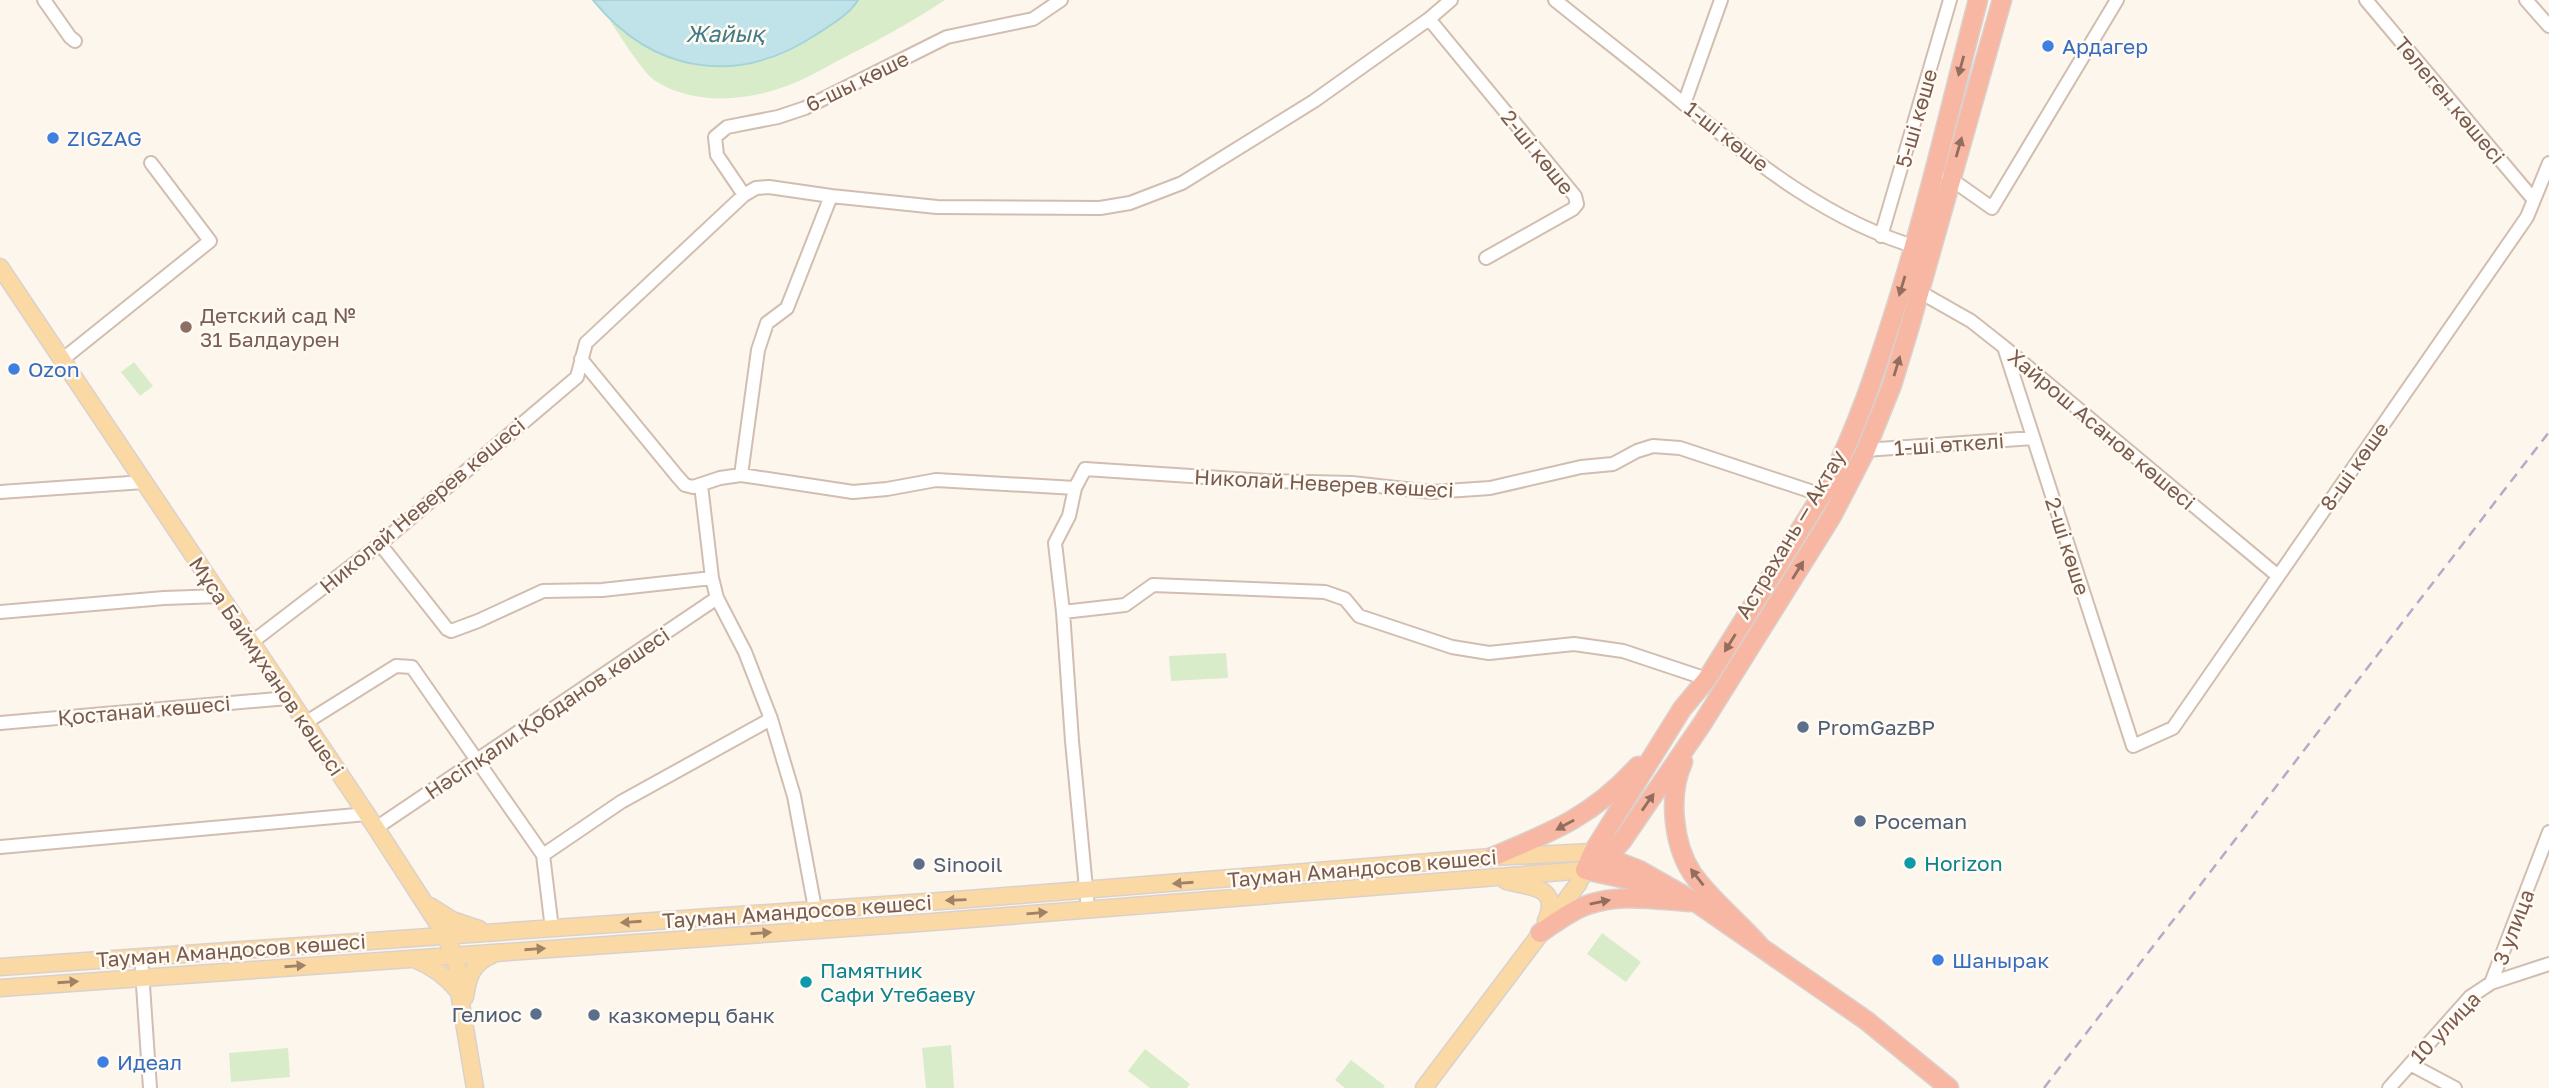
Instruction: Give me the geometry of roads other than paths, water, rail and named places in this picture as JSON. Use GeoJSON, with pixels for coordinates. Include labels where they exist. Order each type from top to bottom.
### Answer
{"type":"FeatureCollection","features":[{"type":"Feature","properties":{"kind":"highway","name":"Астрахань — Актау"},"geometry":{"type":"LineString","coordinates":[[1593,866],[1702,724],[1832,516],[1865,450],[1892,385],[1920,292],[1922,249],[1934,167],[1978,0]]}},
{"type":"Feature","properties":{"kind":"highway","name":"Астрахань — Актау"},"geometry":{"type":"LineString","coordinates":[[1593,866],[1682,709],[1707,679],[1822,495],[1845,452],[1866,404],[1922,249],[1951,179],[2001,0]]}},
{"type":"Feature","properties":{"kind":"highway"},"geometry":{"type":"LineString","coordinates":[[1492,858],[1548,835],[1608,796],[1636,768],[1682,709],[1687,716],[1702,724],[1678,774],[1675,820],[1678,839],[1692,872],[1759,945]]}},
{"type":"Feature","properties":{"kind":"highway"},"geometry":{"type":"LineString","coordinates":[[1593,866],[1671,889],[1697,903],[1867,1021],[1949,1088]]}},
{"type":"Feature","properties":{"kind":"highway"},"geometry":{"type":"LineString","coordinates":[[1540,933],[1586,905],[1602,901],[1640,898],[1697,903]]}},
{"type":"Feature","properties":{"kind":"main road","name":"Мұса Баймұханов көшесі"},"geometry":{"type":"LineString","coordinates":[[0,267],[372,821],[444,935],[454,954],[475,1088]]}},
{"type":"Feature","properties":{"kind":"main road","name":"Тауман Амандосов көшесі"},"geometry":{"type":"LineString","coordinates":[[0,967],[1086,890],[1492,858],[1593,866]]}},
{"type":"Feature","properties":{"kind":"main road","name":"Тауман Амандосов көшесі"},"geometry":{"type":"LineString","coordinates":[[0,988],[819,930],[1493,877],[1593,866]]}},
{"type":"Feature","properties":{"kind":"main road"},"geometry":{"type":"LineString","coordinates":[[1424,1088],[1593,866]]}},
{"type":"Feature","properties":{"kind":"main road"},"geometry":{"type":"LineString","coordinates":[[1493,877],[1540,888],[1546,894],[1550,901],[1550,910],[1540,933]]}},
{"type":"Feature","properties":{"kind":"main road"},"geometry":{"type":"LineString","coordinates":[[410,938],[423,930],[426,905],[452,920],[491,933]]}},
{"type":"Feature","properties":{"kind":"main road"},"geometry":{"type":"LineString","coordinates":[[462,1010],[467,983],[476,964],[500,952]]}},
{"type":"Feature","properties":{"kind":"main road"},"geometry":{"type":"LineString","coordinates":[[412,958],[427,964],[452,982],[459,992]]}},
{"type":"Feature","properties":{"kind":"street"},"geometry":{"type":"LineString","coordinates":[[44,0],[69,37],[75,41]]}},
{"type":"Feature","properties":{"kind":"street","name":"6-шы көше"},"geometry":{"type":"LineString","coordinates":[[744,195],[717,155],[715,137],[727,127],[778,117],[805,108],[947,37],[1032,19],[1061,0]]}},
{"type":"Feature","properties":{"kind":"street"},"geometry":{"type":"LineString","coordinates":[[744,195],[756,188],[769,187],[831,197],[937,207],[1100,208],[1130,203],[1182,183],[1314,101],[1429,19],[1451,0]]}},
{"type":"Feature","properties":{"kind":"street","name":"1-ші көше"},"geometry":{"type":"LineString","coordinates":[[1555,0],[1711,128],[1807,197],[1881,236],[1922,249]]}},
{"type":"Feature","properties":{"kind":"street"},"geometry":{"type":"LineString","coordinates":[[1685,104],[1721,0]]}},
{"type":"Feature","properties":{"kind":"street","name":"5-шi көше"},"geometry":{"type":"LineString","coordinates":[[1881,236],[1950,0]]}},
{"type":"Feature","properties":{"kind":"street"},"geometry":{"type":"LineString","coordinates":[[1934,167],[1992,208],[2117,0]]}},
{"type":"Feature","properties":{"kind":"street","name":"Төлеген көшесі"},"geometry":{"type":"LineString","coordinates":[[2366,0],[2534,200]]}},
{"type":"Feature","properties":{"kind":"street"},"geometry":{"type":"LineString","coordinates":[[2526,0],[2549,26]]}},
{"type":"Feature","properties":{"kind":"street","name":"2-ші көше"},"geometry":{"type":"LineString","coordinates":[[1429,19],[1575,196],[1577,204],[1573,209],[1486,258]]}},
{"type":"Feature","properties":{"kind":"street"},"geometry":{"type":"LineString","coordinates":[[63,359],[210,241],[151,163]]}},
{"type":"Feature","properties":{"kind":"street","name":"8-шi көше"},"geometry":{"type":"LineString","coordinates":[[2133,746],[2173,728],[2527,217],[2549,163]]}},
{"type":"Feature","properties":{"kind":"street","name":"Николай Неверев көшесі"},"geometry":{"type":"LineString","coordinates":[[252,642],[380,544],[577,377],[586,343],[744,195]]}},
{"type":"Feature","properties":{"kind":"street"},"geometry":{"type":"LineString","coordinates":[[741,475],[758,350],[767,324],[787,309],[831,197]]}},
{"type":"Feature","properties":{"kind":"street","name":"Хайрош Асанов көшесі"},"geometry":{"type":"LineString","coordinates":[[1920,292],[1972,321],[2278,576]]}},
{"type":"Feature","properties":{"kind":"street","name":"2-ші көше"},"geometry":{"type":"LineString","coordinates":[[2004,347],[2133,746]]}},
{"type":"Feature","properties":{"kind":"street"},"geometry":{"type":"LineString","coordinates":[[581,359],[685,485],[693,487],[741,475],[853,492],[936,480],[1075,488],[1069,516],[1055,543],[1088,909]]}},
{"type":"Feature","properties":{"kind":"street","name":"1-ші өткелі"},"geometry":{"type":"LineString","coordinates":[[1865,450],[2033,438]]}},
{"type":"Feature","properties":{"kind":"street","name":"Николай Неверев көшесі"},"geometry":{"type":"LineString","coordinates":[[1075,488],[1085,469],[1266,481],[1352,483],[1432,492],[1490,488],[1581,467],[1613,464],[1637,450],[1653,446],[1680,448],[1822,495]]}},
{"type":"Feature","properties":{"kind":"street"},"geometry":{"type":"LineString","coordinates":[[0,492],[144,482]]}},
{"type":"Feature","properties":{"kind":"street"},"geometry":{"type":"LineString","coordinates":[[701,485],[712,578],[717,598],[745,652],[771,719],[794,796],[819,930]]}},
{"type":"Feature","properties":{"kind":"street"},"geometry":{"type":"LineString","coordinates":[[380,544],[451,631],[543,591],[602,590],[712,578]]}},
{"type":"Feature","properties":{"kind":"street"},"geometry":{"type":"LineString","coordinates":[[1063,612],[1125,605],[1153,585],[1325,592],[1345,599],[1359,616],[1452,647],[1489,653],[1574,644],[1623,652],[1707,679]]}},
{"type":"Feature","properties":{"kind":"street"},"geometry":{"type":"LineString","coordinates":[[0,612],[220,596]]}},
{"type":"Feature","properties":{"kind":"street","name":"Нәсіпқали Қобданов көшесі"},"geometry":{"type":"LineString","coordinates":[[0,847],[372,821],[476,761],[717,598]]}},
{"type":"Feature","properties":{"kind":"street"},"geometry":{"type":"LineString","coordinates":[[305,723],[396,666],[412,667],[543,855],[552,929]]}},
{"type":"Feature","properties":{"kind":"street","name":"Қостанай көшесі"},"geometry":{"type":"LineString","coordinates":[[0,723],[288,698]]}},
{"type":"Feature","properties":{"kind":"street"},"geometry":{"type":"LineString","coordinates":[[543,855],[621,802],[771,719]]}},
{"type":"Feature","properties":{"kind":"street","name":"3 улица"},"geometry":{"type":"LineString","coordinates":[[2491,983],[2549,832]]}},
{"type":"Feature","properties":{"kind":"street"},"geometry":{"type":"LineString","coordinates":[[141,956],[150,1088]]}},
{"type":"Feature","properties":{"kind":"street","name":"10 улица"},"geometry":{"type":"LineString","coordinates":[[2389,1088],[2470,998],[2491,983],[2549,964]]}},
{"type":"Feature","properties":{"kind":"street"},"geometry":{"type":"LineString","coordinates":[[2410,1063],[2455,1088]]}},
{"type":"Feature","properties":{"kind":"water","name":"Жайық"},"geometry":{"type":"Polygon","coordinates":[[[593,0],[858,0],[840,19],[787,51],[757,61],[727,66],[698,65],[669,57],[642,44],[617,25],[593,0]]]}},
{"type":"Feature","properties":{"kind":"railway"},"geometry":{"type":"LineString","coordinates":[[2044,1088],[2549,432]]}},
{"type":"Feature","properties":{"kind":"place","name":"Ардагер"},"geometry":{"type":"Point","coordinates":[2048,46]}},
{"type":"Feature","properties":{"kind":"place","name":"ZIGZAG"},"geometry":{"type":"Point","coordinates":[53,138]}},
{"type":"Feature","properties":{"kind":"place","name":"Детский сад № 31 Балдаурен"},"geometry":{"type":"Point","coordinates":[186,327]}},
{"type":"Feature","properties":{"kind":"place","name":"Ozon"},"geometry":{"type":"Point","coordinates":[14,369]}},
{"type":"Feature","properties":{"kind":"place","name":"PromGazBP"},"geometry":{"type":"Point","coordinates":[1803,727]}},
{"type":"Feature","properties":{"kind":"place","name":"Poceman"},"geometry":{"type":"Point","coordinates":[1860,821]}},
{"type":"Feature","properties":{"kind":"place","name":"Horizon"},"geometry":{"type":"Point","coordinates":[1910,863]}},
{"type":"Feature","properties":{"kind":"place","name":"Sinooil"},"geometry":{"type":"Point","coordinates":[919,864]}},
{"type":"Feature","properties":{"kind":"place","name":"Шанырак"},"geometry":{"type":"Point","coordinates":[1938,960]}},
{"type":"Feature","properties":{"kind":"place","name":"Памятник Сафи Утебаеву"},"geometry":{"type":"Point","coordinates":[806,982]}},
{"type":"Feature","properties":{"kind":"place","name":"Гелиос"},"geometry":{"type":"Point","coordinates":[536,1014]}},
{"type":"Feature","properties":{"kind":"place","name":"казкомерц банк"},"geometry":{"type":"Point","coordinates":[594,1015]}},
{"type":"Feature","properties":{"kind":"place","name":"Идеал"},"geometry":{"type":"Point","coordinates":[103,1062]}}]}
